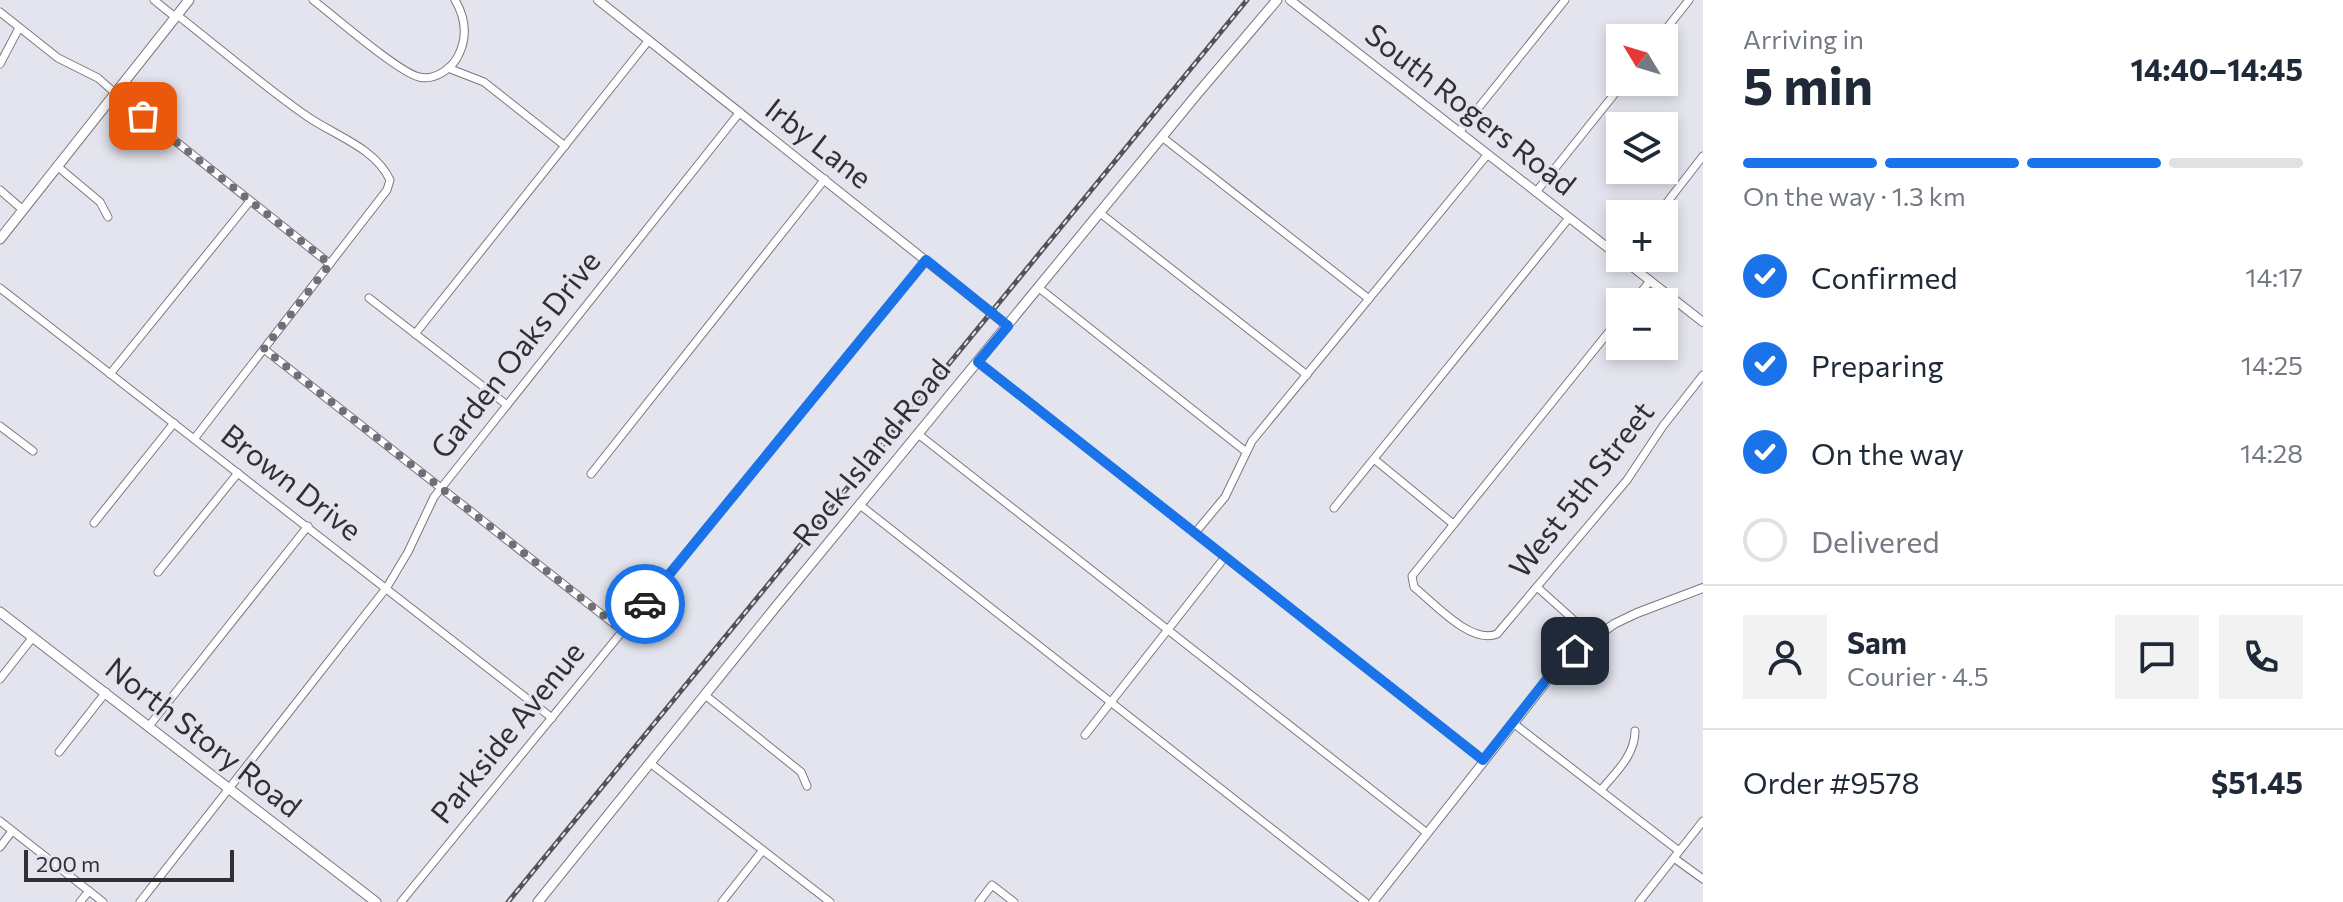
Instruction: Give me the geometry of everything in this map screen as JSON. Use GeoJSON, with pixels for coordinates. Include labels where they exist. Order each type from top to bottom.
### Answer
{"type":"FeatureCollection","features":[{"type":"Feature","properties":{"kind":"main road"},"geometry":{"type":"LineString","coordinates":[[0,239],[189,0]]}},
{"type":"Feature","properties":{"kind":"main road","name":"Rock Island Road"},"geometry":{"type":"LineString","coordinates":[[538,902],[918,434],[1277,0]]}},
{"type":"Feature","properties":{"kind":"main road","name":"North Story Road"},"geometry":{"type":"LineString","coordinates":[[0,612],[376,902]]}},
{"type":"Feature","properties":{"kind":"street"},"geometry":{"type":"LineString","coordinates":[[154,0],[308,117],[358,146],[390,180],[387,190],[194,439]]}},
{"type":"Feature","properties":{"kind":"street"},"geometry":{"type":"LineString","coordinates":[[313,0],[416,77],[426,78],[448,68],[460,52],[464,21],[455,0]]}},
{"type":"Feature","properties":{"kind":"street","name":"Irby Lane"},"geometry":{"type":"LineString","coordinates":[[598,0],[1008,326]]}},
{"type":"Feature","properties":{"kind":"street","name":"South Rogers Road"},"geometry":{"type":"LineString","coordinates":[[1290,0],[1606,246]]}},
{"type":"Feature","properties":{"kind":"street"},"geometry":{"type":"LineString","coordinates":[[1459,132],[1565,0]]}},
{"type":"Feature","properties":{"kind":"street"},"geometry":{"type":"LineString","coordinates":[[1670,24],[1689,0]]}},
{"type":"Feature","properties":{"kind":"street"},"geometry":{"type":"LineString","coordinates":[[0,12],[58,58],[98,78],[330,264]]}},
{"type":"Feature","properties":{"kind":"street"},"geometry":{"type":"LineString","coordinates":[[0,64],[19,28]]}},
{"type":"Feature","properties":{"kind":"street"},"geometry":{"type":"LineString","coordinates":[[415,334],[649,40]]}},
{"type":"Feature","properties":{"kind":"street"},"geometry":{"type":"LineString","coordinates":[[448,68],[484,82],[565,146]]}},
{"type":"Feature","properties":{"kind":"street"},"geometry":{"type":"LineString","coordinates":[[1536,192],[1613,96]]}},
{"type":"Feature","properties":{"kind":"street","name":"Garden Oaks Drive"},"geometry":{"type":"LineString","coordinates":[[140,902],[387,587],[408,552],[425,511],[441,488],[740,112]]}},
{"type":"Feature","properties":{"kind":"street"},"geometry":{"type":"LineString","coordinates":[[1162,137],[1369,299]]}},
{"type":"Feature","properties":{"kind":"street"},"geometry":{"type":"LineString","coordinates":[[1195,533],[1225,497],[1245,451],[1488,154]]}},
{"type":"Feature","properties":{"kind":"street"},"geometry":{"type":"LineString","coordinates":[[1669,200],[1703,156]]}},
{"type":"Feature","properties":{"kind":"street"},"geometry":{"type":"LineString","coordinates":[[57,166],[100,202],[108,217]]}},
{"type":"Feature","properties":{"kind":"street"},"geometry":{"type":"LineString","coordinates":[[591,474],[825,179]]}},
{"type":"Feature","properties":{"kind":"street"},"geometry":{"type":"LineString","coordinates":[[0,190],[23,210]]}},
{"type":"Feature","properties":{"kind":"street"},"geometry":{"type":"LineString","coordinates":[[110,374],[250,201]]}},
{"type":"Feature","properties":{"kind":"street"},"geometry":{"type":"LineString","coordinates":[[1100,213],[1307,375]]}},
{"type":"Feature","properties":{"kind":"street"},"geometry":{"type":"LineString","coordinates":[[1334,508],[1569,218]]}},
{"type":"Feature","properties":{"kind":"street","name":"Parkside Avenue"},"geometry":{"type":"LineString","coordinates":[[401,902],[926,260]]}},
{"type":"Feature","properties":{"kind":"street","name":"South Rogers Road"},"geometry":{"type":"LineString","coordinates":[[1639,272],[1703,322]]}},
{"type":"Feature","properties":{"kind":"street"},"geometry":{"type":"LineString","coordinates":[[1644,288],[1650,281]]}},
{"type":"Feature","properties":{"kind":"street","name":"Brown Drive"},"geometry":{"type":"LineString","coordinates":[[0,288],[552,718]]}},
{"type":"Feature","properties":{"kind":"street"},"geometry":{"type":"LineString","coordinates":[[1039,288],[1245,451]]}},
{"type":"Feature","properties":{"kind":"street"},"geometry":{"type":"LineString","coordinates":[[369,298],[507,405]]}},
{"type":"Feature","properties":{"kind":"street"},"geometry":{"type":"LineString","coordinates":[[1374,459],[1452,523],[1606,335]]}},
{"type":"Feature","properties":{"kind":"street"},"geometry":{"type":"LineString","coordinates":[[264,349],[623,631]]}},
{"type":"Feature","properties":{"kind":"street"},"geometry":{"type":"LineString","coordinates":[[978,362],[1483,760]]}},
{"type":"Feature","properties":{"kind":"street","name":"West 5th Street"},"geometry":{"type":"LineString","coordinates":[[1452,523],[1415,569],[1412,576],[1414,587],[1471,633],[1484,637],[1497,634],[1627,480],[1663,426],[1703,375]]}},
{"type":"Feature","properties":{"kind":"street"},"geometry":{"type":"LineString","coordinates":[[94,523],[174,423]]}},
{"type":"Feature","properties":{"kind":"street"},"geometry":{"type":"LineString","coordinates":[[0,426],[33,451]]}},
{"type":"Feature","properties":{"kind":"street"},"geometry":{"type":"LineString","coordinates":[[918,434],[1427,833]]}},
{"type":"Feature","properties":{"kind":"street"},"geometry":{"type":"LineString","coordinates":[[158,572],[238,473]]}},
{"type":"Feature","properties":{"kind":"street"},"geometry":{"type":"LineString","coordinates":[[860,505],[1365,902]]}},
{"type":"Feature","properties":{"kind":"street"},"geometry":{"type":"LineString","coordinates":[[149,726],[308,526]]}},
{"type":"Feature","properties":{"kind":"street"},"geometry":{"type":"LineString","coordinates":[[1085,735],[1225,557]]}},
{"type":"Feature","properties":{"kind":"street"},"geometry":{"type":"LineString","coordinates":[[1537,587],[1590,639]]}},
{"type":"Feature","properties":{"kind":"street"},"geometry":{"type":"LineString","coordinates":[[1373,902],[1554,670],[1590,639],[1637,613],[1703,588]]}},
{"type":"Feature","properties":{"kind":"street"},"geometry":{"type":"LineString","coordinates":[[0,679],[33,637]]}},
{"type":"Feature","properties":{"kind":"street"},"geometry":{"type":"LineString","coordinates":[[59,752],[106,692]]}},
{"type":"Feature","properties":{"kind":"street"},"geometry":{"type":"LineString","coordinates":[[705,695],[801,772],[807,786]]}},
{"type":"Feature","properties":{"kind":"street"},"geometry":{"type":"LineString","coordinates":[[1513,723],[1601,790],[1703,879]]}},
{"type":"Feature","properties":{"kind":"street"},"geometry":{"type":"LineString","coordinates":[[1601,790],[1629,756],[1635,731]]}},
{"type":"Feature","properties":{"kind":"street"},"geometry":{"type":"LineString","coordinates":[[650,763],[830,902]]}},
{"type":"Feature","properties":{"kind":"street"},"geometry":{"type":"LineString","coordinates":[[0,821],[103,902]]}},
{"type":"Feature","properties":{"kind":"street"},"geometry":{"type":"LineString","coordinates":[[1639,902],[1703,821]]}},
{"type":"Feature","properties":{"kind":"street"},"geometry":{"type":"LineString","coordinates":[[0,847],[12,831]]}},
{"type":"Feature","properties":{"kind":"street"},"geometry":{"type":"LineString","coordinates":[[722,902],[763,850]]}},
{"type":"Feature","properties":{"kind":"street"},"geometry":{"type":"LineString","coordinates":[[979,902],[992,885],[1014,902]]}},
{"type":"Feature","properties":{"kind":"street"},"geometry":{"type":"LineString","coordinates":[[80,902],[89,891]]}},
{"type":"Feature","properties":{"kind":"railway"},"geometry":{"type":"LineString","coordinates":[[508,902],[1247,0]]}},
{"type":"Feature","properties":{"kind":"way so far"},"geometry":{"type":"LineString","coordinates":[[143,116],[330,264],[264,349],[623,631],[645,604]]}},
{"type":"Feature","properties":{"kind":"route"},"geometry":{"type":"LineString","coordinates":[[645,604],[926,260],[1008,326],[978,362],[1483,760],[1554,670],[1575,651]]}}]}
